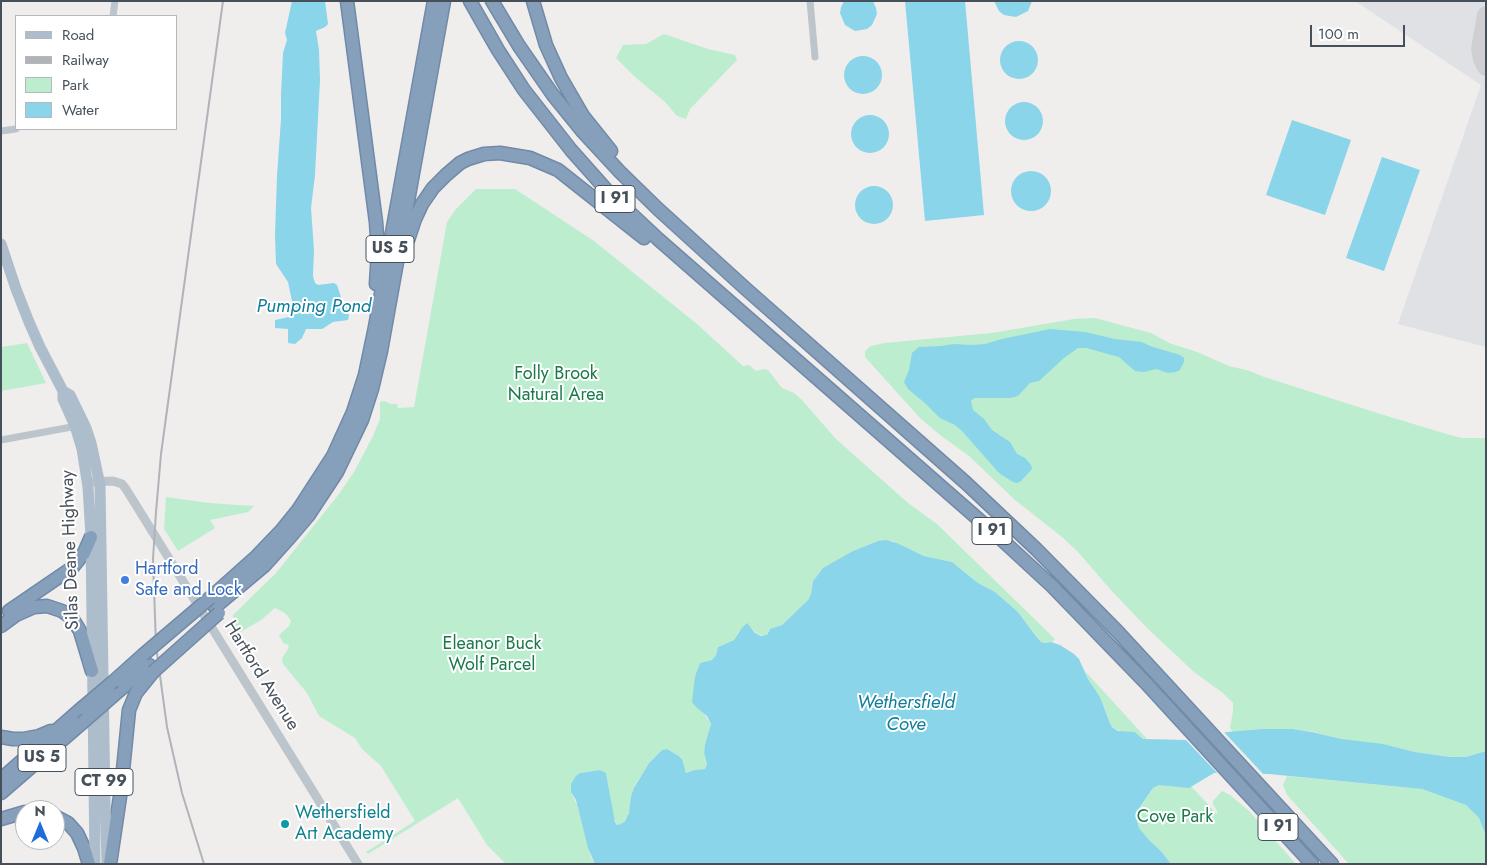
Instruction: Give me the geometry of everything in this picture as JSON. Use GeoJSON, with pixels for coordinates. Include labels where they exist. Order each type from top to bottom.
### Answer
{"type":"FeatureCollection","features":[{"type":"Feature","properties":{"kind":"highway"},"geometry":{"type":"LineString","coordinates":[[315,486],[336,442],[356,385],[371,319],[377,267],[375,215],[347,1]]}},
{"type":"Feature","properties":{"kind":"highway","name":"US 5"},"geometry":{"type":"LineString","coordinates":[[1,793],[215,606],[246,566],[290,520],[315,486],[333,456],[343,437],[358,398],[368,365],[434,1]]}},
{"type":"Feature","properties":{"kind":"highway","name":"US 5"},"geometry":{"type":"LineString","coordinates":[[215,606],[229,603],[308,516],[345,457],[362,420],[379,362],[444,1]]}},
{"type":"Feature","properties":{"kind":"highway","name":"I 91"},"geometry":{"type":"LineString","coordinates":[[492,1],[533,67],[567,112],[611,163],[662,212],[1006,520],[1094,606],[1332,864]]}},
{"type":"Feature","properties":{"kind":"highway"},"geometry":{"type":"LineString","coordinates":[[533,1],[550,56],[578,107],[593,129],[631,171],[662,212]]}},
{"type":"Feature","properties":{"kind":"highway","name":"I 91"},"geometry":{"type":"LineString","coordinates":[[470,3],[518,81],[574,155],[621,206],[1020,556],[1075,609],[1312,864]]}},
{"type":"Feature","properties":{"kind":"highway"},"geometry":{"type":"LineString","coordinates":[[388,312],[398,291],[411,228],[422,204],[439,182],[460,163],[474,156],[492,153],[524,156],[558,170],[664,254],[698,275]]}},
{"type":"Feature","properties":{"kind":"highway"},"geometry":{"type":"LineString","coordinates":[[1,617],[72,568],[82,556],[94,530]]}},
{"type":"Feature","properties":{"kind":"highway"},"geometry":{"type":"LineString","coordinates":[[1,626],[16,615],[34,607],[47,606],[62,611],[74,621],[80,630],[92,671]]}},
{"type":"Feature","properties":{"kind":"highway"},"geometry":{"type":"LineString","coordinates":[[108,864],[121,790],[129,710],[148,664],[215,606]]}},
{"type":"Feature","properties":{"kind":"highway","name":"US 5"},"geometry":{"type":"LineString","coordinates":[[1,779],[114,681],[148,664]]}},
{"type":"Feature","properties":{"kind":"highway"},"geometry":{"type":"LineString","coordinates":[[1,737],[13,740],[26,739],[39,736],[62,726]]}},
{"type":"Feature","properties":{"kind":"highway"},"geometry":{"type":"LineString","coordinates":[[1,818],[15,814]]}},
{"type":"Feature","properties":{"kind":"highway"},"geometry":{"type":"LineString","coordinates":[[65,821],[77,833],[89,864]]}},
{"type":"Feature","properties":{"kind":"main road","name":"Silas Deane Highway"},"geometry":{"type":"LineString","coordinates":[[2,246],[29,322],[63,391],[63,399],[80,425],[83,455],[94,481],[92,671],[95,864]]}},
{"type":"Feature","properties":{"kind":"main road","name":"Silas Deane Highway"},"geometry":{"type":"LineString","coordinates":[[94,530],[108,864]]}},
{"type":"Feature","properties":{"kind":"street"},"geometry":{"type":"LineString","coordinates":[[113,15],[115,1]]}},
{"type":"Feature","properties":{"kind":"street"},"geometry":{"type":"LineString","coordinates":[[810,1],[816,56]]}},
{"type":"Feature","properties":{"kind":"street"},"geometry":{"type":"LineString","coordinates":[[1,131],[15,129]]}},
{"type":"Feature","properties":{"kind":"street"},"geometry":{"type":"LineString","coordinates":[[1,440],[80,425]]}},
{"type":"Feature","properties":{"kind":"street","name":"Hartford Avenue"},"geometry":{"type":"LineString","coordinates":[[94,481],[116,482],[122,484],[128,491],[358,864]]}},
{"type":"Feature","properties":{"kind":"shaded area"},"geometry":{"type":"Polygon","coordinates":[[[1355,1],[1486,1],[1486,347],[1398,324],[1481,85],[1355,1]]]}},
{"type":"Feature","properties":{"kind":"green space"},"geometry":{"type":"Polygon","coordinates":[[[664,34],[708,49],[735,55],[737,60],[690,109],[686,119],[677,116],[665,102],[616,58],[623,45],[646,44],[664,34]]]}},
{"type":"Feature","properties":{"kind":"green space","name":"Folly Brook Natural Area"},"geometry":{"type":"Polygon","coordinates":[[[476,189],[515,189],[594,241],[697,324],[743,366],[749,365],[756,371],[768,370],[782,388],[794,393],[802,400],[835,438],[908,503],[937,524],[1055,639],[1052,642],[1041,642],[1018,612],[995,592],[978,583],[952,562],[924,556],[893,541],[878,541],[853,551],[821,570],[813,581],[808,600],[782,625],[769,630],[765,636],[757,634],[752,629],[739,631],[734,640],[718,647],[716,655],[712,660],[700,663],[695,676],[694,693],[711,724],[705,744],[704,753],[707,764],[705,769],[686,773],[681,757],[667,749],[662,750],[649,763],[636,784],[631,796],[627,817],[622,824],[617,825],[606,773],[600,770],[580,773],[571,792],[577,805],[591,857],[595,864],[506,864],[487,845],[458,798],[368,854],[366,852],[415,821],[381,766],[362,749],[355,738],[319,716],[307,693],[283,664],[282,658],[289,645],[283,643],[279,635],[289,626],[291,621],[287,615],[275,608],[261,620],[239,633],[233,615],[276,573],[339,494],[354,472],[373,436],[380,419],[380,402],[385,401],[390,404],[397,404],[398,408],[414,407],[447,222],[455,210],[476,189]]]}},
{"type":"Feature","properties":{"kind":"green space"},"geometry":{"type":"Polygon","coordinates":[[[1095,318],[1151,333],[1169,343],[1197,352],[1229,366],[1250,371],[1387,416],[1462,438],[1486,438],[1486,751],[1466,757],[1453,757],[1415,752],[1293,729],[1262,729],[1233,732],[1230,728],[1233,703],[1223,693],[1194,672],[1147,628],[1062,537],[1015,500],[969,456],[920,418],[865,357],[865,352],[871,346],[884,343],[992,333],[1074,319],[1095,318]]]}},
{"type":"Feature","properties":{"kind":"green space"},"geometry":{"type":"Polygon","coordinates":[[[27,343],[46,383],[1,391],[1,347],[27,343]]]}},
{"type":"Feature","properties":{"kind":"green space"},"geometry":{"type":"Polygon","coordinates":[[[166,497],[209,503],[254,506],[248,512],[210,520],[215,528],[178,551],[164,529],[166,497]]]}},
{"type":"Feature","properties":{"kind":"green space"},"geometry":{"type":"Polygon","coordinates":[[[1085,671],[1147,739],[1143,739],[1135,732],[1122,732],[1112,727],[1100,697],[1085,671]]]}},
{"type":"Feature","properties":{"kind":"green space"},"geometry":{"type":"Polygon","coordinates":[[[1287,776],[1422,789],[1466,805],[1479,818],[1486,836],[1486,864],[1349,864],[1287,795],[1283,785],[1287,776]]]}},
{"type":"Feature","properties":{"kind":"green space","name":"Cove Park"},"geometry":{"type":"Polygon","coordinates":[[[1163,783],[1188,783],[1217,814],[1213,801],[1222,791],[1230,795],[1249,811],[1296,864],[1171,864],[1161,851],[1144,835],[1137,824],[1139,810],[1153,788],[1163,783]]]}},
{"type":"Feature","properties":{"kind":"water","name":"Pumping Pond"},"geometry":{"type":"Polygon","coordinates":[[[292,1],[325,1],[328,24],[316,31],[320,80],[315,175],[311,208],[314,250],[313,276],[315,283],[318,285],[334,283],[337,285],[349,315],[348,320],[333,322],[322,329],[306,329],[302,338],[295,344],[288,343],[288,329],[275,328],[275,320],[289,317],[292,301],[288,282],[276,264],[275,234],[283,53],[287,40],[285,33],[292,1]]]}},
{"type":"Feature","properties":{"kind":"water"},"geometry":{"type":"Polygon","coordinates":[[[844,1],[873,1],[877,14],[872,25],[867,29],[855,31],[845,25],[840,13],[844,1]]]}},
{"type":"Feature","properties":{"kind":"water"},"geometry":{"type":"Polygon","coordinates":[[[905,1],[965,1],[984,215],[925,221],[905,1]]]}},
{"type":"Feature","properties":{"kind":"water"},"geometry":{"type":"Polygon","coordinates":[[[994,1],[1032,1],[1028,11],[1016,17],[1004,15],[999,11],[994,1]]]}},
{"type":"Feature","properties":{"kind":"water"},"geometry":{"type":"Polygon","coordinates":[[[1019,41],[1033,46],[1038,60],[1033,74],[1019,79],[1005,74],[1000,60],[1005,46],[1019,41]]]}},
{"type":"Feature","properties":{"kind":"water"},"geometry":{"type":"Polygon","coordinates":[[[863,56],[877,61],[882,75],[877,89],[863,94],[849,89],[844,75],[849,61],[863,56]]]}},
{"type":"Feature","properties":{"kind":"water"},"geometry":{"type":"Polygon","coordinates":[[[1024,102],[1038,107],[1043,121],[1038,135],[1024,140],[1010,135],[1005,121],[1010,107],[1024,102]]]}},
{"type":"Feature","properties":{"kind":"water"},"geometry":{"type":"Polygon","coordinates":[[[870,115],[884,120],[889,134],[884,148],[870,153],[856,148],[851,134],[856,120],[870,115]]]}},
{"type":"Feature","properties":{"kind":"water"},"geometry":{"type":"Polygon","coordinates":[[[1292,120],[1351,140],[1325,215],[1266,195],[1292,120]]]}},
{"type":"Feature","properties":{"kind":"water"},"geometry":{"type":"Polygon","coordinates":[[[1382,157],[1420,170],[1384,271],[1346,258],[1382,157]]]}},
{"type":"Feature","properties":{"kind":"water"},"geometry":{"type":"Polygon","coordinates":[[[1031,171],[1045,177],[1051,191],[1045,205],[1031,211],[1017,205],[1011,191],[1017,177],[1031,171]]]}},
{"type":"Feature","properties":{"kind":"water"},"geometry":{"type":"Polygon","coordinates":[[[874,186],[888,191],[893,205],[888,219],[874,224],[860,219],[855,205],[860,191],[874,186]]]}},
{"type":"Feature","properties":{"kind":"water"},"geometry":{"type":"Polygon","coordinates":[[[1050,329],[1085,332],[1115,339],[1142,342],[1180,355],[1184,358],[1184,362],[1180,370],[1176,372],[1168,373],[1156,369],[1144,372],[1135,371],[1119,357],[1086,348],[1078,348],[1039,381],[1030,383],[1018,396],[1010,398],[974,398],[971,401],[973,410],[984,419],[992,430],[1010,442],[1017,454],[1025,458],[1031,465],[1032,469],[1017,483],[999,473],[962,431],[955,425],[940,418],[908,389],[904,382],[909,370],[912,353],[919,347],[985,344],[1050,329]]]}},
{"type":"Feature","properties":{"kind":"water","name":"Wethersfield Cove"},"geometry":{"type":"Polygon","coordinates":[[[886,540],[897,543],[924,556],[952,562],[978,583],[995,592],[1018,612],[1041,642],[1051,642],[1060,645],[1074,654],[1079,659],[1088,679],[1100,697],[1112,727],[1118,731],[1135,732],[1143,739],[1187,740],[1227,732],[1293,729],[1451,757],[1466,757],[1486,751],[1486,836],[1479,818],[1466,805],[1422,789],[1269,774],[1214,773],[1189,788],[1159,785],[1153,788],[1138,810],[1137,821],[1139,828],[1171,864],[595,864],[588,848],[576,800],[571,792],[571,784],[576,776],[580,773],[600,770],[606,773],[617,825],[625,821],[629,813],[634,788],[649,763],[662,750],[667,749],[679,756],[682,759],[686,773],[705,769],[707,764],[704,753],[705,744],[711,724],[707,716],[692,702],[695,676],[700,663],[712,660],[716,655],[718,647],[734,640],[747,623],[755,633],[761,636],[767,635],[770,629],[782,625],[808,600],[813,581],[823,568],[853,551],[878,541],[886,540]]]}},
{"type":"Feature","properties":{"kind":"pier"},"geometry":{"type":"Polygon","coordinates":[[[1222,730],[1265,776],[1219,775],[1184,738],[1222,730]]]}},
{"type":"Feature","properties":{"kind":"taxiway"},"geometry":{"type":"LineString","coordinates":[[1486,15],[1480,49],[1486,67]]}},
{"type":"Feature","properties":{"kind":"railway"},"geometry":{"type":"LineString","coordinates":[[204,864],[182,793],[167,727],[156,646],[153,559],[161,454],[223,1]]}},
{"type":"Feature","properties":{"kind":"place","name":"Hartford Safe and Lock"},"geometry":{"type":"Point","coordinates":[125,580]}},
{"type":"Feature","properties":{"kind":"place","name":"Wethersfield Art Academy"},"geometry":{"type":"Point","coordinates":[285,824]}},
{"type":"Feature","properties":{"kind":"park label","name":"Eleanor Buck Wolf Parcel"},"geometry":{"type":"Point","coordinates":[492,655]}}]}
